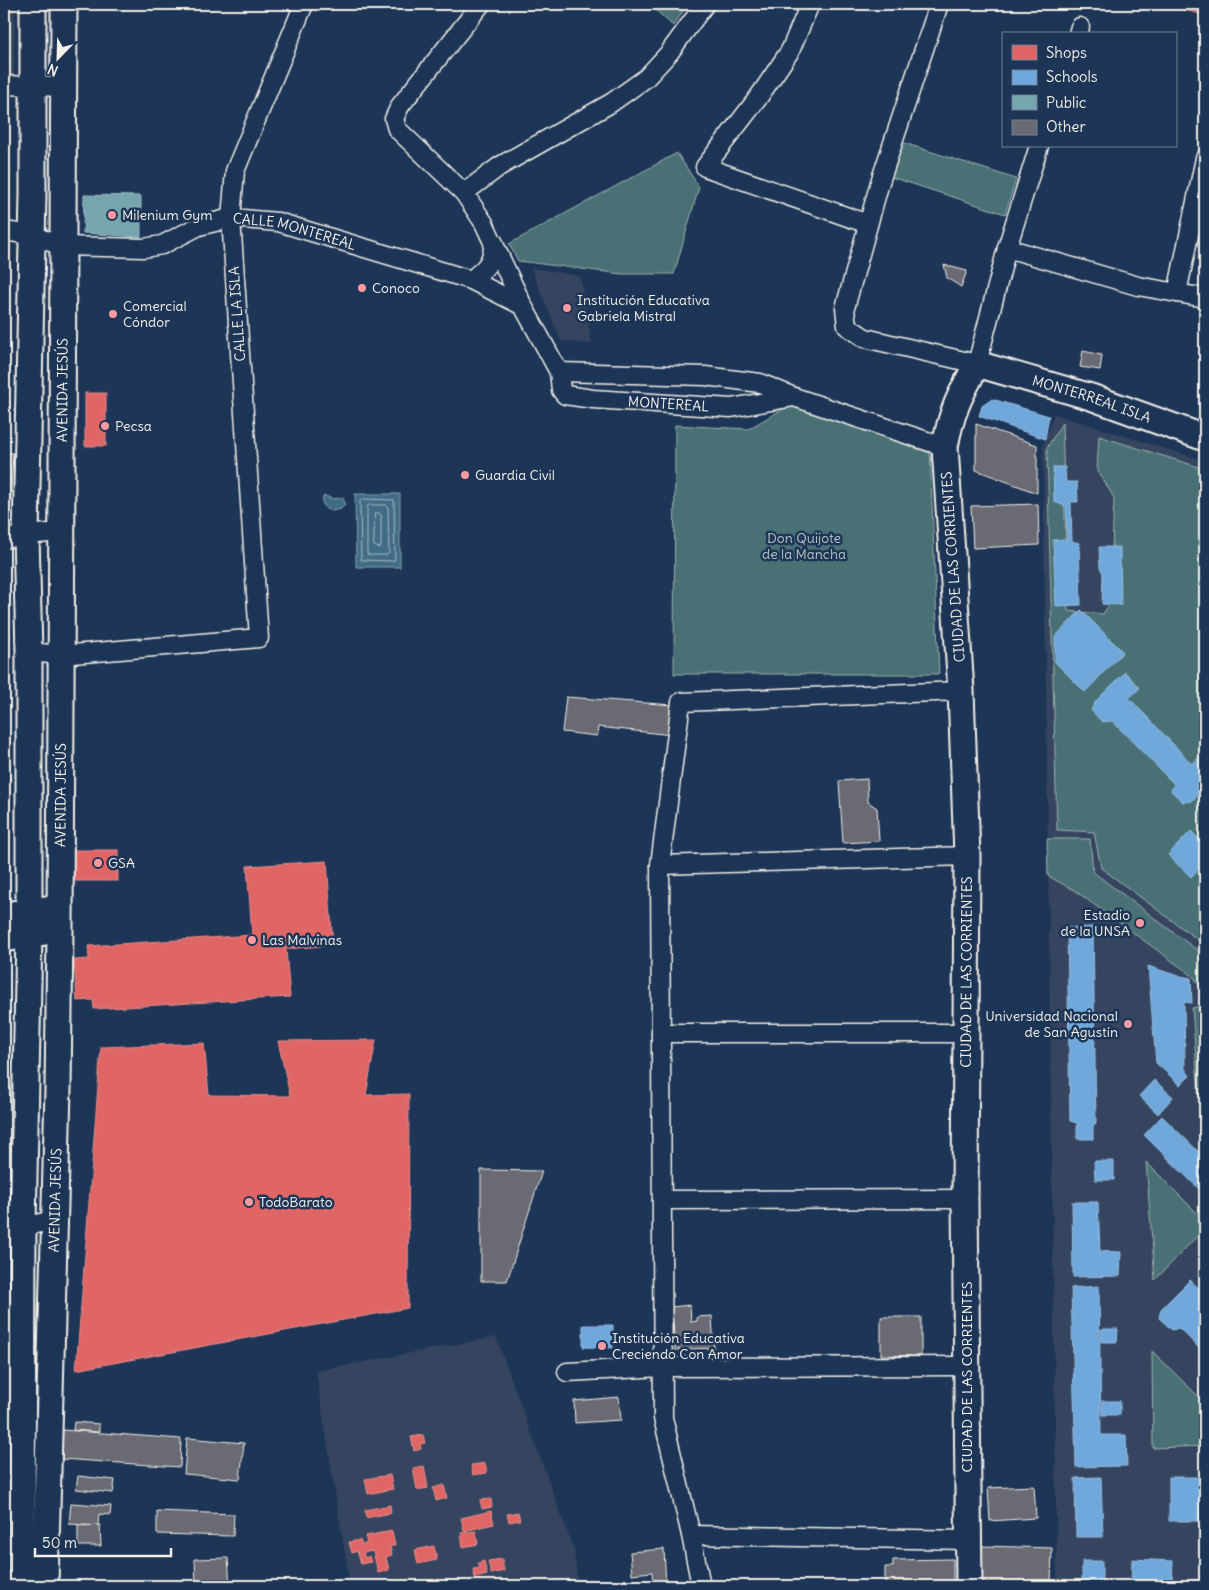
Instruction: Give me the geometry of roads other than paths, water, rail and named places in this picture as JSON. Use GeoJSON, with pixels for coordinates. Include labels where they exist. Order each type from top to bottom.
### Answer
{"type":"FeatureCollection","features":[{"type":"Feature","properties":{"kind":"main road"},"geometry":{"type":"LineString","coordinates":[[22,1586],[22,1354],[13,1229],[27,1088],[28,652],[15,537],[30,328],[33,4]]}},
{"type":"Feature","properties":{"kind":"main road","name":"AVENIDA JESÚS"},"geometry":{"type":"LineString","coordinates":[[45,1586],[58,1089],[64,4]]}},
{"type":"Feature","properties":{"kind":"main road"},"geometry":{"type":"LineString","coordinates":[[30,328],[62,329]]}},
{"type":"Feature","properties":{"kind":"main road","name":"MONTERREAL ISLA"},"geometry":{"type":"LineString","coordinates":[[977,364],[1091,397],[1205,438]]}},
{"type":"Feature","properties":{"kind":"main road","name":"CIUDAD DE LAS CORRIENTES"},"geometry":{"type":"LineString","coordinates":[[968,1586],[965,1199],[967,856],[961,690],[945,447],[950,421],[960,395],[977,364]]}},
{"type":"Feature","properties":{"kind":"main road"},"geometry":{"type":"LineString","coordinates":[[4,916],[28,923],[60,919]]}},
{"type":"Feature","properties":{"kind":"main road"},"geometry":{"type":"LineString","coordinates":[[4,939],[28,923]]}},
{"type":"Feature","properties":{"kind":"main road"},"geometry":{"type":"LineString","coordinates":[[27,1088],[58,1089]]}},
{"type":"Feature","properties":{"kind":"main road"},"geometry":{"type":"LineString","coordinates":[[22,1354],[50,1354]]}},
{"type":"Feature","properties":{"kind":"street","name":"CALLE LA ISLA"},"geometry":{"type":"LineString","coordinates":[[61,655],[259,638],[231,218],[234,171],[304,4]]}},
{"type":"Feature","properties":{"kind":"street","name":"MONTEREAL"},"geometry":{"type":"LineString","coordinates":[[481,4],[400,106],[394,119],[397,129],[464,192],[484,224],[523,306],[559,372],[561,390],[565,396],[731,408],[794,397]]}},
{"type":"Feature","properties":{"kind":"street"},"geometry":{"type":"LineString","coordinates":[[464,192],[500,166],[611,104],[646,78],[669,53],[705,4]]}},
{"type":"Feature","properties":{"kind":"street"},"geometry":{"type":"LineString","coordinates":[[810,4],[790,51],[758,98],[706,167],[868,224]]}},
{"type":"Feature","properties":{"kind":"street"},"geometry":{"type":"LineString","coordinates":[[939,4],[895,131],[868,224],[845,308],[847,326],[865,338],[977,364],[1007,248],[1038,148]]}},
{"type":"Feature","properties":{"kind":"street"},"geometry":{"type":"LineString","coordinates":[[4,85],[63,87]]}},
{"type":"Feature","properties":{"kind":"street"},"geometry":{"type":"LineString","coordinates":[[1177,293],[1205,158]]}},
{"type":"Feature","properties":{"kind":"street","name":"CALLE MONTEREAL"},"geometry":{"type":"LineString","coordinates":[[4,231],[31,235],[62,246],[144,248],[162,245],[199,226],[231,218],[278,222],[471,280],[523,306]]}},
{"type":"Feature","properties":{"kind":"street"},"geometry":{"type":"LineString","coordinates":[[471,280],[489,264],[492,258],[494,242]]}},
{"type":"Feature","properties":{"kind":"street"},"geometry":{"type":"LineString","coordinates":[[1007,248],[1138,286],[1205,298]]}},
{"type":"Feature","properties":{"kind":"street","name":"MONTEREAL"},"geometry":{"type":"LineString","coordinates":[[559,372],[705,376],[760,383],[794,397],[945,447]]}},
{"type":"Feature","properties":{"kind":"street"},"geometry":{"type":"LineString","coordinates":[[15,537],[62,532]]}},
{"type":"Feature","properties":{"kind":"street"},"geometry":{"type":"LineString","coordinates":[[28,652],[61,655]]}},
{"type":"Feature","properties":{"kind":"street"},"geometry":{"type":"LineString","coordinates":[[701,1586],[663,1418],[660,865],[681,702],[961,690]]}},
{"type":"Feature","properties":{"kind":"street"},"geometry":{"type":"LineString","coordinates":[[660,865],[967,856]]}},
{"type":"Feature","properties":{"kind":"street"},"geometry":{"type":"LineString","coordinates":[[661,1033],[966,1033]]}},
{"type":"Feature","properties":{"kind":"street"},"geometry":{"type":"LineString","coordinates":[[662,1200],[965,1199]]}},
{"type":"Feature","properties":{"kind":"street"},"geometry":{"type":"LineString","coordinates":[[13,1229],[54,1220]]}},
{"type":"Feature","properties":{"kind":"street"},"geometry":{"type":"LineString","coordinates":[[567,1372],[663,1367],[967,1366]]}},
{"type":"Feature","properties":{"kind":"street"},"geometry":{"type":"LineString","coordinates":[[691,1535],[968,1540]]}},
{"type":"Feature","properties":{"kind":"water"},"geometry":{"type":"Polygon","coordinates":[[[355,494],[400,494],[400,567],[356,567],[355,494]]]}},
{"type":"Feature","properties":{"kind":"water"},"geometry":{"type":"Polygon","coordinates":[[[325,496],[334,499],[343,497],[345,504],[341,509],[332,511],[326,509],[322,502],[325,496]]]}},
{"type":"Feature","properties":{"kind":"place","name":"Milenium Gym"},"geometry":{"type":"Point","coordinates":[112,215]}},
{"type":"Feature","properties":{"kind":"place","name":"Conoco"},"geometry":{"type":"Point","coordinates":[362,288]}},
{"type":"Feature","properties":{"kind":"place","name":"Institución Educativa Gabriela Mistral"},"geometry":{"type":"Point","coordinates":[567,308]}},
{"type":"Feature","properties":{"kind":"place","name":"Comercial Cóndor"},"geometry":{"type":"Point","coordinates":[113,314]}},
{"type":"Feature","properties":{"kind":"place","name":"Pecsa"},"geometry":{"type":"Point","coordinates":[105,426]}},
{"type":"Feature","properties":{"kind":"place","name":"Guardia Civil"},"geometry":{"type":"Point","coordinates":[465,475]}},
{"type":"Feature","properties":{"kind":"place","name":"GSA"},"geometry":{"type":"Point","coordinates":[98,863]}},
{"type":"Feature","properties":{"kind":"place","name":"Estadio de la UNSA"},"geometry":{"type":"Point","coordinates":[1140,923]}},
{"type":"Feature","properties":{"kind":"place","name":"Las Malvinas"},"geometry":{"type":"Point","coordinates":[252,940]}},
{"type":"Feature","properties":{"kind":"place","name":"Universidad Nacional de San Agustín"},"geometry":{"type":"Point","coordinates":[1128,1024]}},
{"type":"Feature","properties":{"kind":"place","name":"TodoBarato"},"geometry":{"type":"Point","coordinates":[249,1202]}},
{"type":"Feature","properties":{"kind":"place","name":"Institución Educativa Creciendo Con Amor"},"geometry":{"type":"Point","coordinates":[602,1346]}},
{"type":"Feature","properties":{"kind":"park label","name":"Don Quijote de la Mancha"},"geometry":{"type":"Point","coordinates":[804,546]}}]}
